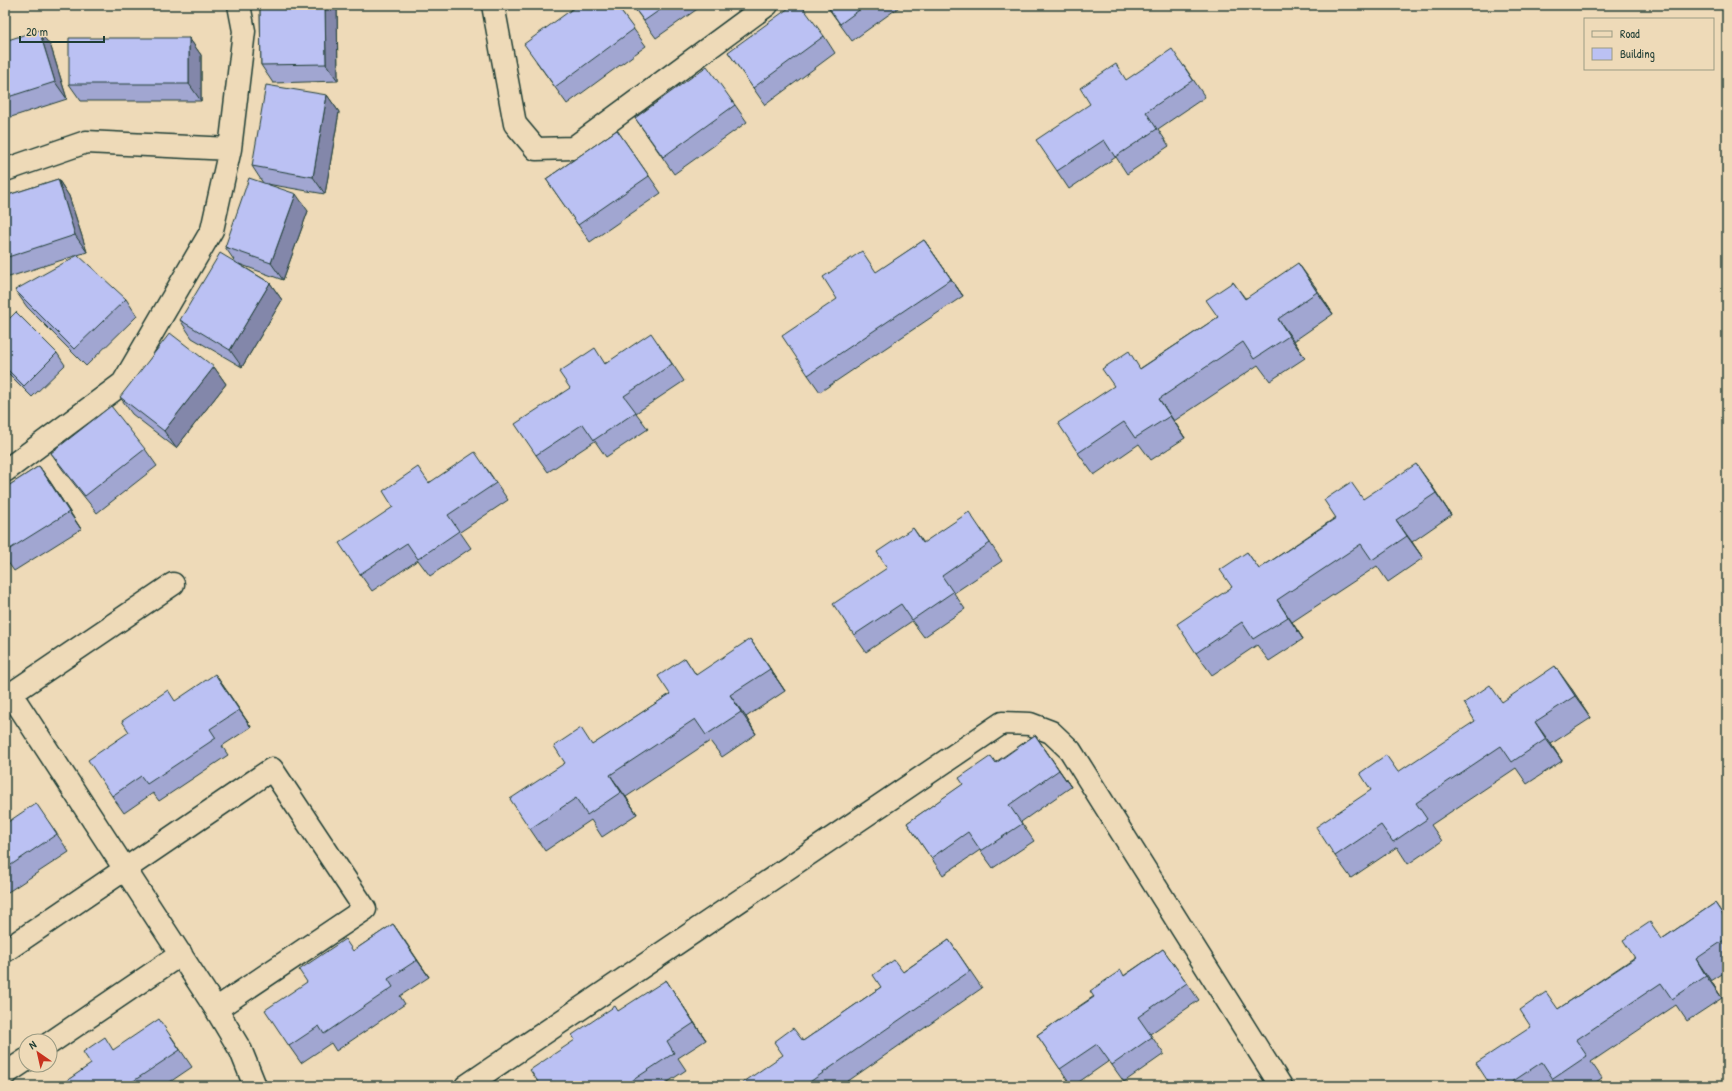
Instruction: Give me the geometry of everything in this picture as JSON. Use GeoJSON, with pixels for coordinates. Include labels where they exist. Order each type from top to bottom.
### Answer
{"type":"FeatureCollection","features":[{"type":"Feature","properties":{"kind":"street"},"geometry":{"type":"LineString","coordinates":[[5,471],[123,383],[212,230],[230,149],[244,31],[239,5]]}},
{"type":"Feature","properties":{"kind":"street"},"geometry":{"type":"LineString","coordinates":[[493,5],[515,124],[536,149],[573,148],[767,5]]}},
{"type":"Feature","properties":{"kind":"street"},"geometry":{"type":"LineString","coordinates":[[5,170],[86,142],[230,149]]}},
{"type":"Feature","properties":{"kind":"street"},"geometry":{"type":"LineString","coordinates":[[173,584],[8,696],[124,868],[216,1009],[241,1051],[255,1086]]}},
{"type":"Feature","properties":{"kind":"street"},"geometry":{"type":"LineString","coordinates":[[466,1086],[1002,723],[1030,724],[1037,726],[1051,732],[1070,750],[1281,1086]]}},
{"type":"Feature","properties":{"kind":"street"},"geometry":{"type":"LineString","coordinates":[[5,951],[124,868],[272,769],[365,909],[216,1009]]}},
{"type":"Feature","properties":{"kind":"street"},"geometry":{"type":"LineString","coordinates":[[58,1038],[181,954]]}},
{"type":"Feature","properties":{"kind":"street"},"geometry":{"type":"LineString","coordinates":[[5,1074],[18,1065]]}},
{"type":"Feature","properties":{"kind":"building"},"geometry":{"type":"Polygon","coordinates":[[[260,5],[325,5],[326,64],[261,65],[260,5]]]}},
{"type":"Feature","properties":{"kind":"building"},"geometry":{"type":"Polygon","coordinates":[[[578,5],[616,5],[634,29],[555,87],[524,44],[578,5]]]}},
{"type":"Feature","properties":{"kind":"building"},"geometry":{"type":"Polygon","coordinates":[[[632,5],[667,5],[644,21],[632,5]]]}},
{"type":"Feature","properties":{"kind":"building"},"geometry":{"type":"Polygon","coordinates":[[[793,5],[801,5],[824,36],[753,88],[728,52],[793,5]]]}},
{"type":"Feature","properties":{"kind":"building"},"geometry":{"type":"Polygon","coordinates":[[[827,5],[866,5],[840,24],[827,5]]]}},
{"type":"Feature","properties":{"kind":"building"},"geometry":{"type":"Polygon","coordinates":[[[39,30],[55,82],[5,98],[5,41],[39,30]]]}},
{"type":"Feature","properties":{"kind":"building"},"geometry":{"type":"Polygon","coordinates":[[[69,38],[189,38],[189,84],[69,84],[69,38]]]}},
{"type":"Feature","properties":{"kind":"building"},"geometry":{"type":"Polygon","coordinates":[[[1172,49],[1193,80],[1146,112],[1157,129],[1115,157],[1104,140],[1057,171],[1036,140],[1090,104],[1080,88],[1116,64],[1126,80],[1172,49]]]}},
{"type":"Feature","properties":{"kind":"building"},"geometry":{"type":"Polygon","coordinates":[[[707,66],[735,105],[663,157],[635,118],[707,66]]]}},
{"type":"Feature","properties":{"kind":"building"},"geometry":{"type":"Polygon","coordinates":[[[266,85],[327,95],[313,177],[252,166],[266,85]]]}},
{"type":"Feature","properties":{"kind":"building"},"geometry":{"type":"Polygon","coordinates":[[[617,130],[649,176],[578,225],[546,179],[617,130]]]}},
{"type":"Feature","properties":{"kind":"building"},"geometry":{"type":"Polygon","coordinates":[[[249,178],[296,194],[271,263],[225,247],[249,178]]]}},
{"type":"Feature","properties":{"kind":"building"},"geometry":{"type":"Polygon","coordinates":[[[58,179],[75,235],[5,258],[5,196],[58,179]]]}},
{"type":"Feature","properties":{"kind":"building"},"geometry":{"type":"Polygon","coordinates":[[[924,240],[951,279],[808,375],[782,336],[837,299],[823,277],[862,251],[876,272],[924,240]]]}},
{"type":"Feature","properties":{"kind":"building"},"geometry":{"type":"Polygon","coordinates":[[[220,253],[270,283],[230,350],[180,320],[220,253]]]}},
{"type":"Feature","properties":{"kind":"building"},"geometry":{"type":"Polygon","coordinates":[[[78,255],[126,299],[74,349],[15,290],[78,255]]]}},
{"type":"Feature","properties":{"kind":"building"},"geometry":{"type":"Polygon","coordinates":[[[1298,263],[1317,292],[1278,319],[1289,336],[1254,359],[1243,342],[1159,399],[1170,416],[1135,438],[1124,422],[1078,453],[1058,423],[1114,386],[1102,369],[1129,351],[1140,369],[1218,317],[1206,300],[1233,282],[1245,299],[1298,263]]]}},
{"type":"Feature","properties":{"kind":"building"},"geometry":{"type":"Polygon","coordinates":[[[16,312],[57,353],[24,386],[5,367],[5,323],[16,312]]]}},
{"type":"Feature","properties":{"kind":"building"},"geometry":{"type":"Polygon","coordinates":[[[170,333],[214,367],[164,431],[120,397],[170,333]]]}},
{"type":"Feature","properties":{"kind":"building"},"geometry":{"type":"Polygon","coordinates":[[[651,333],[672,364],[624,396],[636,412],[594,440],[583,424],[536,455],[515,424],[570,388],[559,372],[595,348],[605,364],[651,333]]]}},
{"type":"Feature","properties":{"kind":"building"},"geometry":{"type":"Polygon","coordinates":[[[111,406],[145,449],[85,496],[51,453],[111,406]]]}},
{"type":"Feature","properties":{"kind":"building"},"geometry":{"type":"Polygon","coordinates":[[[475,452],[496,483],[448,515],[459,531],[418,559],[407,543],[360,574],[339,543],[393,507],[383,491],[418,467],[429,483],[475,452]]]}},
{"type":"Feature","properties":{"kind":"building"},"geometry":{"type":"Polygon","coordinates":[[[1416,464],[1436,493],[1396,520],[1407,536],[1372,560],[1361,544],[1277,600],[1288,617],[1253,639],[1242,622],[1196,653],[1177,624],[1232,587],[1220,570],[1247,552],[1259,569],[1336,518],[1324,500],[1351,482],[1363,499],[1416,464]]]}},
{"type":"Feature","properties":{"kind":"building"},"geometry":{"type":"Polygon","coordinates":[[[39,466],[69,512],[5,552],[5,488],[39,466]]]}},
{"type":"Feature","properties":{"kind":"building"},"geometry":{"type":"Polygon","coordinates":[[[969,512],[990,543],[942,576],[953,592],[912,620],[901,604],[854,635],[833,604],[887,568],[877,552],[913,528],[923,543],[969,512]]]}},
{"type":"Feature","properties":{"kind":"building"},"geometry":{"type":"Polygon","coordinates":[[[750,639],[770,669],[730,695],[741,712],[706,735],[695,719],[610,775],[621,792],[587,815],[576,798],[530,829],[510,799],[565,763],[554,746],[581,728],[592,745],[670,694],[658,676],[685,658],[696,675],[750,639]]]}},
{"type":"Feature","properties":{"kind":"building"},"geometry":{"type":"Polygon","coordinates":[[[1555,666],[1575,696],[1535,722],[1546,739],[1512,762],[1501,746],[1416,803],[1427,819],[1393,842],[1381,825],[1335,856],[1316,827],[1371,790],[1360,773],[1386,755],[1398,772],[1475,721],[1464,703],[1490,685],[1502,702],[1555,666]]]}},
{"type":"Feature","properties":{"kind":"building"},"geometry":{"type":"Polygon","coordinates":[[[215,674],[239,710],[210,729],[216,738],[147,784],[141,776],[112,796],[88,760],[129,732],[122,721],[168,690],[175,701],[215,674]]]}},
{"type":"Feature","properties":{"kind":"building"},"geometry":{"type":"Polygon","coordinates":[[[1035,735],[1059,770],[1009,805],[1022,824],[981,851],[968,832],[931,858],[907,823],[963,784],[959,778],[991,756],[996,763],[1035,735]]]}},
{"type":"Feature","properties":{"kind":"building"},"geometry":{"type":"Polygon","coordinates":[[[36,803],[57,834],[5,869],[5,824],[36,803]]]}},
{"type":"Feature","properties":{"kind":"building"},"geometry":{"type":"Polygon","coordinates":[[[1715,903],[1727,921],[1727,938],[1696,959],[1706,976],[1672,999],[1661,983],[1576,1040],[1587,1056],[1553,1079],[1542,1062],[1506,1086],[1491,1086],[1476,1063],[1531,1027],[1520,1010],[1546,992],[1558,1009],[1635,958],[1623,940],[1650,922],[1662,939],[1715,903]]]}},
{"type":"Feature","properties":{"kind":"building"},"geometry":{"type":"Polygon","coordinates":[[[393,924],[417,960],[388,979],[393,987],[324,1034],[319,1026],[289,1046],[265,1010],[307,982],[299,970],[345,939],[353,951],[393,924]]]}},
{"type":"Feature","properties":{"kind":"building"},"geometry":{"type":"Polygon","coordinates":[[[949,940],[970,971],[804,1086],[742,1086],[741,1084],[783,1055],[774,1042],[793,1028],[803,1041],[881,987],[873,975],[894,960],[903,972],[949,940]]]}},
{"type":"Feature","properties":{"kind":"building"},"geometry":{"type":"Polygon","coordinates":[[[1163,949],[1187,983],[1138,1017],[1152,1037],[1112,1065],[1097,1044],[1060,1069],[1037,1035],[1094,997],[1090,991],[1121,970],[1124,976],[1163,949]]]}},
{"type":"Feature","properties":{"kind":"building"},"geometry":{"type":"Polygon","coordinates":[[[666,980],[694,1023],[667,1041],[674,1053],[624,1086],[541,1086],[530,1070],[575,1040],[572,1035],[615,1006],[618,1011],[666,980]]]}},
{"type":"Feature","properties":{"kind":"building"},"geometry":{"type":"Polygon","coordinates":[[[159,1019],[180,1050],[126,1086],[59,1086],[91,1064],[83,1052],[105,1037],[113,1050],[159,1019]]]}}]}
